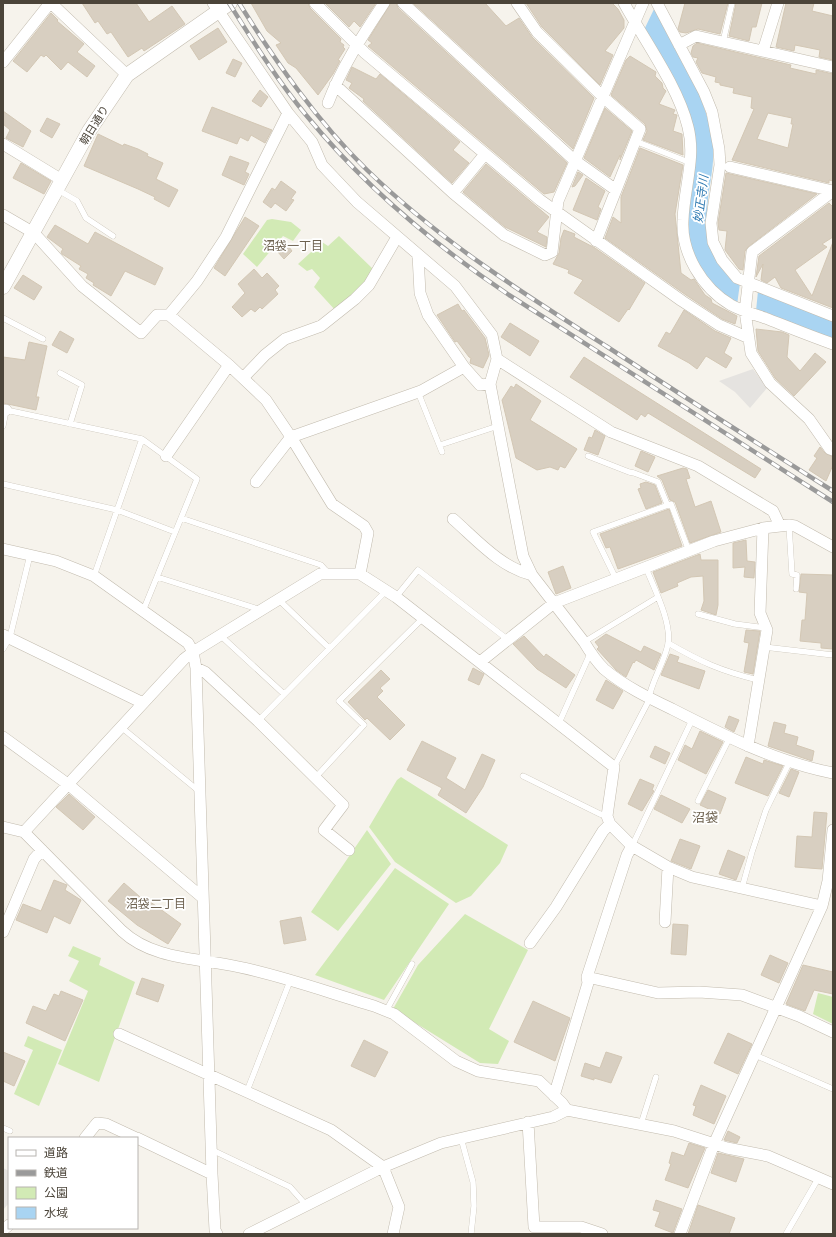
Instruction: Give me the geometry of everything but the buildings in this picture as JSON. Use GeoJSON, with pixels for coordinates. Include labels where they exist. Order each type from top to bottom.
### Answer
{"type":"FeatureCollection","features":[{"type":"Feature","properties":{"kind":"street"},"geometry":{"type":"LineString","coordinates":[[3,62],[50,3],[127,75]]}},
{"type":"Feature","properties":{"kind":"street","name":"朝日通り"},"geometry":{"type":"LineString","coordinates":[[3,287],[34,233],[89,130],[127,75],[216,7],[230,3]]}},
{"type":"Feature","properties":{"kind":"street"},"geometry":{"type":"LineString","coordinates":[[315,3],[356,45],[555,211],[682,301],[719,324],[748,338]]}},
{"type":"Feature","properties":{"kind":"street"},"geometry":{"type":"LineString","coordinates":[[328,103],[335,85],[356,45],[384,3]]}},
{"type":"Feature","properties":{"kind":"street"},"geometry":{"type":"LineString","coordinates":[[402,3],[574,160],[616,190]]}},
{"type":"Feature","properties":{"kind":"street"},"geometry":{"type":"LineString","coordinates":[[517,3],[538,32],[603,97],[640,129],[596,241]]}},
{"type":"Feature","properties":{"kind":"street"},"geometry":{"type":"LineString","coordinates":[[624,3],[636,18],[678,101],[688,127],[691,163],[682,221],[686,247],[696,270],[708,285],[731,305],[745,309],[833,344]]}},
{"type":"Feature","properties":{"kind":"street"},"geometry":{"type":"LineString","coordinates":[[335,85],[453,193],[504,235],[545,255],[552,252],[557,221],[555,211],[558,201],[574,160],[603,97],[643,3]]}},
{"type":"Feature","properties":{"kind":"street"},"geometry":{"type":"LineString","coordinates":[[657,3],[704,92],[712,112],[717,131],[720,165],[711,223],[713,242],[722,260],[737,278],[748,286],[833,316]]}},
{"type":"Feature","properties":{"kind":"street"},"geometry":{"type":"LineString","coordinates":[[763,51],[778,3]]}},
{"type":"Feature","properties":{"kind":"street"},"geometry":{"type":"LineString","coordinates":[[216,7],[288,113],[312,142],[322,165],[357,202],[454,286],[492,335],[497,359],[490,384],[523,556],[532,575],[584,642],[590,654],[612,675],[649,698],[692,720],[748,746],[790,761],[833,773]]}},
{"type":"Feature","properties":{"kind":"street"},"geometry":{"type":"LineString","coordinates":[[679,44],[696,36],[833,67]]}},
{"type":"Feature","properties":{"kind":"street"},"geometry":{"type":"LineString","coordinates":[[169,315],[197,281],[226,236],[288,113]]}},
{"type":"Feature","properties":{"kind":"street"},"geometry":{"type":"LineString","coordinates":[[3,144],[60,185]]}},
{"type":"Feature","properties":{"kind":"street"},"geometry":{"type":"LineString","coordinates":[[453,193],[485,154]]}},
{"type":"Feature","properties":{"kind":"street"},"geometry":{"type":"LineString","coordinates":[[730,167],[833,191]]}},
{"type":"Feature","properties":{"kind":"street"},"geometry":{"type":"LineString","coordinates":[[833,191],[752,252],[745,309],[751,353],[770,383],[809,419],[830,449],[833,450]]}},
{"type":"Feature","properties":{"kind":"street"},"geometry":{"type":"LineString","coordinates":[[3,215],[34,233],[82,286],[140,334],[157,315],[169,315],[229,365],[266,400],[291,437],[332,504],[364,526],[368,533],[360,574]]}},
{"type":"Feature","properties":{"kind":"street"},"geometry":{"type":"LineString","coordinates":[[243,378],[265,355],[285,339],[321,326],[355,299],[369,286],[397,237]]}},
{"type":"Feature","properties":{"kind":"street"},"geometry":{"type":"LineString","coordinates":[[418,256],[420,293],[428,315],[464,367],[480,385],[490,384]]}},
{"type":"Feature","properties":{"kind":"street"},"geometry":{"type":"LineString","coordinates":[[497,359],[611,432],[698,466],[773,510],[784,525]]}},
{"type":"Feature","properties":{"kind":"street"},"geometry":{"type":"LineString","coordinates":[[166,456],[229,365]]}},
{"type":"Feature","properties":{"kind":"street"},"geometry":{"type":"LineString","coordinates":[[256,482],[291,437],[418,392],[464,367]]}},
{"type":"Feature","properties":{"kind":"street"},"geometry":{"type":"LineString","coordinates":[[453,519],[502,562],[518,571],[532,575]]}},
{"type":"Feature","properties":{"kind":"street"},"geometry":{"type":"LineString","coordinates":[[480,662],[554,603],[714,541],[763,528],[784,525],[795,526],[833,547]]}},
{"type":"Feature","properties":{"kind":"street"},"geometry":{"type":"LineString","coordinates":[[748,746],[766,628],[760,613],[763,528]]}},
{"type":"Feature","properties":{"kind":"street"},"geometry":{"type":"LineString","coordinates":[[3,549],[56,561],[94,576],[188,643],[193,652],[196,668],[212,1174],[215,1230],[217,1234]]}},
{"type":"Feature","properties":{"kind":"street"},"geometry":{"type":"LineString","coordinates":[[24,832],[184,659],[193,652],[320,574],[360,574],[423,618],[614,767],[608,820],[603,831],[556,907],[530,943]]}},
{"type":"Feature","properties":{"kind":"street"},"geometry":{"type":"LineString","coordinates":[[7,636],[143,703]]}},
{"type":"Feature","properties":{"kind":"street"},"geometry":{"type":"LineString","coordinates":[[196,668],[205,672],[258,721],[343,805],[324,830],[349,850]]}},
{"type":"Feature","properties":{"kind":"street"},"geometry":{"type":"LineString","coordinates":[[3,737],[69,784],[203,898]]}},
{"type":"Feature","properties":{"kind":"street"},"geometry":{"type":"LineString","coordinates":[[608,820],[632,846],[668,867],[692,877],[742,888],[827,901]]}},
{"type":"Feature","properties":{"kind":"street"},"geometry":{"type":"LineString","coordinates":[[3,827],[24,832],[132,940],[146,948],[168,955],[239,967],[290,981],[386,1011],[394,1014],[456,1061],[478,1072],[540,1081],[567,1110],[674,1131],[714,1144],[768,1156],[819,1176],[833,1184]]}},
{"type":"Feature","properties":{"kind":"street"},"geometry":{"type":"LineString","coordinates":[[680,1234],[714,1144],[827,901],[833,830]]}},
{"type":"Feature","properties":{"kind":"street"},"geometry":{"type":"LineString","coordinates":[[554,1096],[588,983],[587,977],[627,854],[632,846]]}},
{"type":"Feature","properties":{"kind":"street"},"geometry":{"type":"LineString","coordinates":[[3,932],[34,859],[42,850]]}},
{"type":"Feature","properties":{"kind":"street"},"geometry":{"type":"LineString","coordinates":[[665,922],[668,867]]}},
{"type":"Feature","properties":{"kind":"street"},"geometry":{"type":"LineString","coordinates":[[587,977],[658,993],[700,992],[742,995],[799,1016],[833,1032]]}},
{"type":"Feature","properties":{"kind":"street"},"geometry":{"type":"LineString","coordinates":[[119,1034],[331,1130],[383,1168],[399,1207],[393,1234]]}},
{"type":"Feature","properties":{"kind":"street"},"geometry":{"type":"LineString","coordinates":[[249,1234],[383,1168],[441,1143],[553,1117],[567,1110]]}},
{"type":"Feature","properties":{"kind":"street"},"geometry":{"type":"LineString","coordinates":[[528,1122],[534,1227],[581,1226],[602,1234]]}},
{"type":"Feature","properties":{"kind":"street"},"geometry":{"type":"LineString","coordinates":[[85,1137],[97,1123],[106,1124],[135,1137]]}},
{"type":"Feature","properties":{"kind":"street"},"geometry":{"type":"LineString","coordinates":[[138,1138],[212,1174]]}},
{"type":"Feature","properties":{"kind":"lane"},"geometry":{"type":"LineString","coordinates":[[723,42],[732,3]]}},
{"type":"Feature","properties":{"kind":"lane"},"geometry":{"type":"LineString","coordinates":[[635,141],[691,163]]}},
{"type":"Feature","properties":{"kind":"lane"},"geometry":{"type":"LineString","coordinates":[[60,185],[77,201],[86,218],[113,236]]}},
{"type":"Feature","properties":{"kind":"lane"},"geometry":{"type":"LineString","coordinates":[[3,318],[43,339]]}},
{"type":"Feature","properties":{"kind":"lane"},"geometry":{"type":"LineString","coordinates":[[60,373],[82,385],[70,424]]}},
{"type":"Feature","properties":{"kind":"lane"},"geometry":{"type":"LineString","coordinates":[[418,392],[442,452]]}},
{"type":"Feature","properties":{"kind":"lane"},"geometry":{"type":"LineString","coordinates":[[3,426],[5,410],[142,439],[197,479],[143,611]]}},
{"type":"Feature","properties":{"kind":"lane"},"geometry":{"type":"LineString","coordinates":[[440,445],[499,426]]}},
{"type":"Feature","properties":{"kind":"lane"},"geometry":{"type":"LineString","coordinates":[[94,576],[142,439]]}},
{"type":"Feature","properties":{"kind":"lane"},"geometry":{"type":"LineString","coordinates":[[588,456],[658,482],[667,504]]}},
{"type":"Feature","properties":{"kind":"lane"},"geometry":{"type":"LineString","coordinates":[[3,484],[117,510],[175,532]]}},
{"type":"Feature","properties":{"kind":"lane"},"geometry":{"type":"LineString","coordinates":[[616,579],[593,532],[667,504],[671,504],[689,551]]}},
{"type":"Feature","properties":{"kind":"lane"},"geometry":{"type":"LineString","coordinates":[[181,518],[322,565],[329,574]]}},
{"type":"Feature","properties":{"kind":"lane"},"geometry":{"type":"LineString","coordinates":[[784,525],[792,574],[797,575],[796,589]]}},
{"type":"Feature","properties":{"kind":"lane"},"geometry":{"type":"LineString","coordinates":[[3,649],[30,555]]}},
{"type":"Feature","properties":{"kind":"lane"},"geometry":{"type":"LineString","coordinates":[[614,767],[649,698],[649,692],[668,643],[667,623],[646,568]]}},
{"type":"Feature","properties":{"kind":"lane"},"geometry":{"type":"LineString","coordinates":[[396,598],[418,570],[507,639]]}},
{"type":"Feature","properties":{"kind":"lane"},"geometry":{"type":"LineString","coordinates":[[157,577],[262,610]]}},
{"type":"Feature","properties":{"kind":"lane"},"geometry":{"type":"LineString","coordinates":[[258,721],[386,591]]}},
{"type":"Feature","properties":{"kind":"lane"},"geometry":{"type":"LineString","coordinates":[[584,642],[658,597]]}},
{"type":"Feature","properties":{"kind":"lane"},"geometry":{"type":"LineString","coordinates":[[279,600],[329,648]]}},
{"type":"Feature","properties":{"kind":"lane"},"geometry":{"type":"LineString","coordinates":[[698,614],[735,624],[766,628]]}},
{"type":"Feature","properties":{"kind":"lane"},"geometry":{"type":"LineString","coordinates":[[315,778],[364,725],[339,701],[423,618]]}},
{"type":"Feature","properties":{"kind":"lane"},"geometry":{"type":"LineString","coordinates":[[221,636],[284,694]]}},
{"type":"Feature","properties":{"kind":"lane"},"geometry":{"type":"LineString","coordinates":[[668,643],[725,672],[758,680]]}},
{"type":"Feature","properties":{"kind":"lane"},"geometry":{"type":"LineString","coordinates":[[764,647],[833,655]]}},
{"type":"Feature","properties":{"kind":"lane"},"geometry":{"type":"LineString","coordinates":[[559,723],[590,654]]}},
{"type":"Feature","properties":{"kind":"lane"},"geometry":{"type":"LineString","coordinates":[[632,846],[692,720]]}},
{"type":"Feature","properties":{"kind":"lane"},"geometry":{"type":"LineString","coordinates":[[121,727],[200,793]]}},
{"type":"Feature","properties":{"kind":"lane"},"geometry":{"type":"LineString","coordinates":[[698,801],[730,737]]}},
{"type":"Feature","properties":{"kind":"lane"},"geometry":{"type":"LineString","coordinates":[[742,888],[766,810],[790,761]]}},
{"type":"Feature","properties":{"kind":"lane"},"geometry":{"type":"LineString","coordinates":[[523,776],[600,814],[608,820]]}},
{"type":"Feature","properties":{"kind":"lane"},"geometry":{"type":"LineString","coordinates":[[386,1011],[412,964]]}},
{"type":"Feature","properties":{"kind":"lane"},"geometry":{"type":"LineString","coordinates":[[247,1091],[290,981]]}},
{"type":"Feature","properties":{"kind":"lane"},"geometry":{"type":"LineString","coordinates":[[755,1055],[833,1089]]}},
{"type":"Feature","properties":{"kind":"lane"},"geometry":{"type":"LineString","coordinates":[[640,1124],[656,1077]]}},
{"type":"Feature","properties":{"kind":"lane"},"geometry":{"type":"LineString","coordinates":[[3,1128],[10,1131]]}},
{"type":"Feature","properties":{"kind":"lane"},"geometry":{"type":"LineString","coordinates":[[461,1138],[473,1182],[474,1206],[470,1234]]}},
{"type":"Feature","properties":{"kind":"lane"},"geometry":{"type":"LineString","coordinates":[[212,1150],[290,1187],[306,1205]]}},
{"type":"Feature","properties":{"kind":"lane"},"geometry":{"type":"LineString","coordinates":[[786,1234],[819,1176]]}},
{"type":"Feature","properties":{"kind":"green space"},"geometry":{"type":"Polygon","coordinates":[[[272,219],[291,222],[301,230],[293,241],[283,236],[257,267],[243,254],[267,220],[272,219]]]}},
{"type":"Feature","properties":{"kind":"green space"},"geometry":{"type":"Polygon","coordinates":[[[339,236],[374,270],[367,283],[336,311],[314,287],[320,278],[312,269],[307,271],[298,264],[322,242],[328,246],[339,236]]]}},
{"type":"Feature","properties":{"kind":"green space"},"geometry":{"type":"Polygon","coordinates":[[[401,777],[508,845],[500,863],[471,896],[456,903],[395,862],[369,827],[397,780],[401,777]]]}},
{"type":"Feature","properties":{"kind":"green space"},"geometry":{"type":"Polygon","coordinates":[[[367,830],[391,864],[338,931],[311,912],[367,830]]]}},
{"type":"Feature","properties":{"kind":"green space"},"geometry":{"type":"Polygon","coordinates":[[[395,868],[449,904],[384,1000],[315,975],[395,868]]]}},
{"type":"Feature","properties":{"kind":"green space"},"geometry":{"type":"Polygon","coordinates":[[[465,914],[528,950],[489,1029],[509,1041],[498,1064],[480,1063],[393,1009],[418,965],[465,914]]]}},
{"type":"Feature","properties":{"kind":"green space"},"geometry":{"type":"Polygon","coordinates":[[[73,946],[101,958],[99,965],[135,982],[99,1082],[58,1064],[88,991],[69,981],[79,961],[68,956],[73,946]]]}},
{"type":"Feature","properties":{"kind":"green space"},"geometry":{"type":"Polygon","coordinates":[[[818,993],[833,997],[833,1024],[813,1014],[818,993]]]}},
{"type":"Feature","properties":{"kind":"green space"},"geometry":{"type":"Polygon","coordinates":[[[28,1036],[62,1050],[39,1106],[14,1094],[33,1050],[24,1046],[28,1036]]]}},
{"type":"Feature","properties":{"kind":"shaded area"},"geometry":{"type":"Polygon","coordinates":[[[753,369],[767,388],[750,408],[735,392],[719,381],[753,369]]]}},
{"type":"Feature","properties":{"kind":"shaded area"},"geometry":{"type":"Polygon","coordinates":[[[3,1168],[8,1170],[8,1204],[3,1210],[3,1168]]]}},
{"type":"Feature","properties":{"kind":"water","name":"妙正寺川"},"geometry":{"type":"Polygon","coordinates":[[[630,3],[651,3],[689,71],[704,107],[710,126],[713,145],[707,220],[718,262],[833,320],[833,340],[731,301],[706,279],[692,250],[686,225],[695,145],[644,28],[630,3]]]}},
{"type":"Feature","properties":{"kind":"pier"},"geometry":{"type":"Polygon","coordinates":[[[631,3],[653,3],[655,7],[644,30],[630,5],[631,3]]]}},
{"type":"Feature","properties":{"kind":"pier"},"geometry":{"type":"Polygon","coordinates":[[[740,283],[758,291],[756,311],[737,305],[740,283]]]}},
{"type":"Feature","properties":{"kind":"railway"},"geometry":{"type":"LineString","coordinates":[[229,3],[256,46],[295,102],[328,141],[376,190],[427,234],[481,276],[509,295],[833,502]]}},
{"type":"Feature","properties":{"kind":"railway"},"geometry":{"type":"LineString","coordinates":[[239,3],[283,69],[331,132],[367,170],[423,219],[482,264],[543,306],[833,491]]}},
{"type":"Feature","properties":{"kind":"district","name":"沼袋一丁目"},"geometry":{"type":"Point","coordinates":[293,246]}},
{"type":"Feature","properties":{"kind":"district","name":"沼袋"},"geometry":{"type":"Point","coordinates":[705,817]}},
{"type":"Feature","properties":{"kind":"district","name":"沼袋二丁目"},"geometry":{"type":"Point","coordinates":[156,904]}}]}
